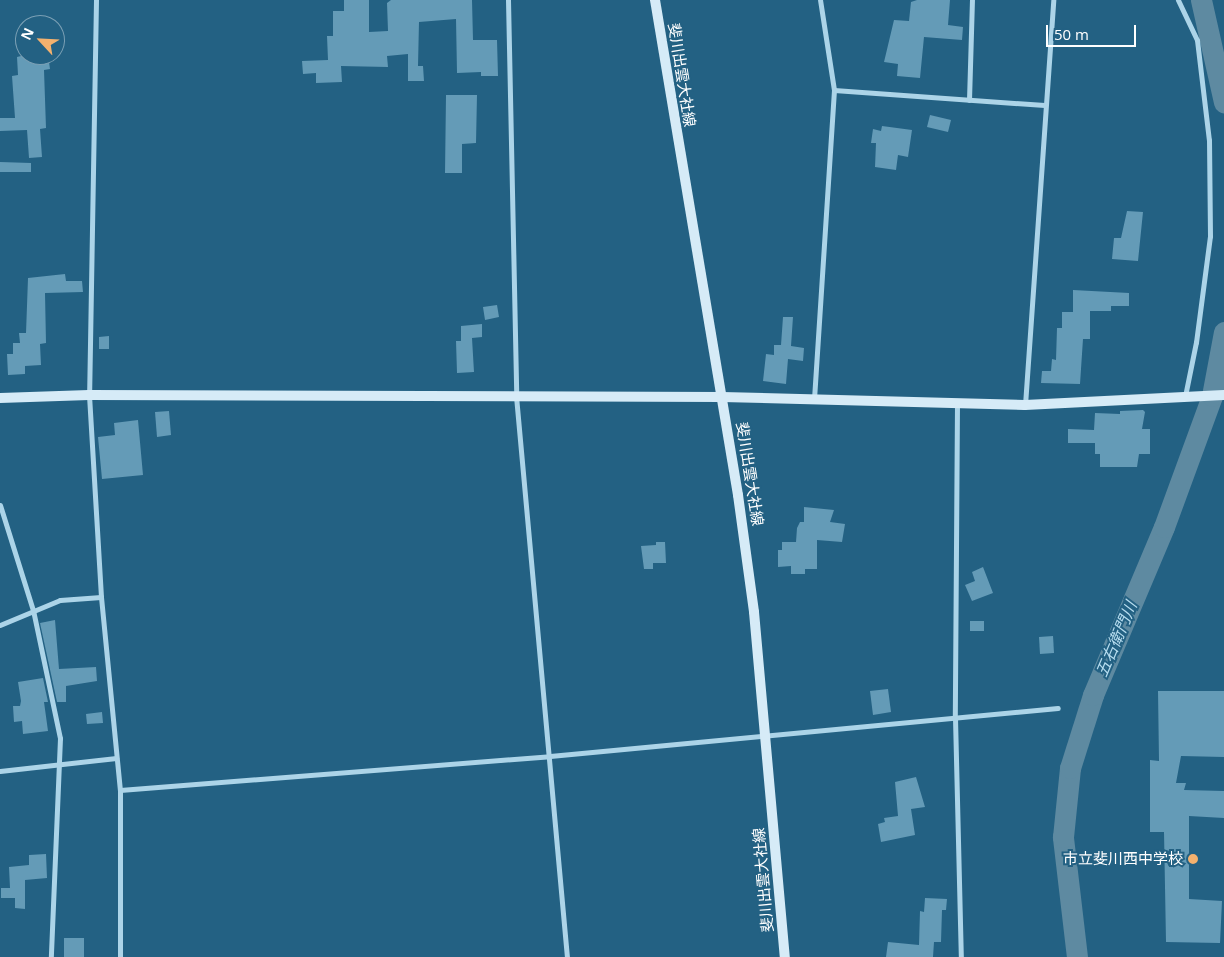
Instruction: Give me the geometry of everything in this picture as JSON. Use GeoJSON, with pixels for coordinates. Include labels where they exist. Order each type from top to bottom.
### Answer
{"type":"FeatureCollection","features":[{"type":"Feature","properties":{"kind":"street"},"geometry":{"type":"LineString","coordinates":[[96,0],[89,395],[101,596],[120,790],[120,957]]}},
{"type":"Feature","properties":{"kind":"street"},"geometry":{"type":"LineString","coordinates":[[508,0],[516,396],[567,957]]}},
{"type":"Feature","properties":{"kind":"street","name":"斐川出雲大社線"},"geometry":{"type":"LineString","coordinates":[[655,0],[722,397],[754,612],[785,957]]}},
{"type":"Feature","properties":{"kind":"street"},"geometry":{"type":"LineString","coordinates":[[814,400],[834,90],[820,0]]}},
{"type":"Feature","properties":{"kind":"street"},"geometry":{"type":"LineString","coordinates":[[969,100],[972,0]]}},
{"type":"Feature","properties":{"kind":"street"},"geometry":{"type":"LineString","coordinates":[[1025,405],[1044,105],[1053,0]]}},
{"type":"Feature","properties":{"kind":"street"},"geometry":{"type":"LineString","coordinates":[[1178,0],[1197,40],[1209,140],[1210,236],[1196,342],[1185,396]]}},
{"type":"Feature","properties":{"kind":"street"},"geometry":{"type":"LineString","coordinates":[[834,90],[1044,105]]}},
{"type":"Feature","properties":{"kind":"street"},"geometry":{"type":"LineString","coordinates":[[0,398],[89,395],[722,397],[1025,405],[1224,395]]}},
{"type":"Feature","properties":{"kind":"street"},"geometry":{"type":"LineString","coordinates":[[957,404],[955,718],[961,957]]}},
{"type":"Feature","properties":{"kind":"street"},"geometry":{"type":"LineString","coordinates":[[0,505],[33,610],[60,738],[51,957]]}},
{"type":"Feature","properties":{"kind":"street"},"geometry":{"type":"LineString","coordinates":[[0,625],[60,600],[101,596]]}},
{"type":"Feature","properties":{"kind":"street"},"geometry":{"type":"LineString","coordinates":[[120,790],[550,756],[1058,708]]}},
{"type":"Feature","properties":{"kind":"street"},"geometry":{"type":"LineString","coordinates":[[0,772],[116,758]]}},
{"type":"Feature","properties":{"kind":"building"},"geometry":{"type":"Polygon","coordinates":[[[344,0],[369,0],[369,32],[388,31],[387,3],[391,0],[472,0],[473,40],[497,40],[498,76],[481,76],[481,72],[457,73],[456,19],[419,22],[418,66],[423,66],[424,81],[408,81],[408,54],[387,56],[388,67],[341,66],[342,82],[316,83],[316,73],[303,74],[302,61],[328,60],[327,36],[333,36],[333,11],[344,11],[344,0]]]}},
{"type":"Feature","properties":{"kind":"building"},"geometry":{"type":"Polygon","coordinates":[[[917,0],[950,0],[948,25],[963,27],[962,40],[924,37],[920,78],[897,76],[898,64],[884,62],[894,20],[909,21],[911,2],[917,0]]]}},
{"type":"Feature","properties":{"kind":"building"},"geometry":{"type":"Polygon","coordinates":[[[17,65],[49,65],[50,69],[44,70],[46,128],[40,129],[42,157],[29,158],[27,130],[0,131],[0,118],[15,118],[12,76],[18,75],[17,65]]]}},
{"type":"Feature","properties":{"kind":"building"},"geometry":{"type":"Polygon","coordinates":[[[446,95],[477,95],[476,143],[462,144],[462,173],[445,173],[446,95]]]}},
{"type":"Feature","properties":{"kind":"building"},"geometry":{"type":"Polygon","coordinates":[[[930,115],[951,120],[948,132],[927,127],[930,115]]]}},
{"type":"Feature","properties":{"kind":"building"},"geometry":{"type":"Polygon","coordinates":[[[882,126],[912,130],[908,157],[898,155],[896,170],[875,167],[876,143],[871,143],[873,129],[881,131],[882,126]]]}},
{"type":"Feature","properties":{"kind":"building"},"geometry":{"type":"Polygon","coordinates":[[[0,162],[31,163],[31,172],[0,172],[0,162]]]}},
{"type":"Feature","properties":{"kind":"building"},"geometry":{"type":"Polygon","coordinates":[[[1127,211],[1143,212],[1138,261],[1112,259],[1114,238],[1121,238],[1127,211]]]}},
{"type":"Feature","properties":{"kind":"building"},"geometry":{"type":"Polygon","coordinates":[[[65,274],[66,281],[82,281],[83,292],[45,293],[46,343],[40,344],[41,365],[25,366],[25,374],[8,375],[7,354],[13,354],[13,343],[20,343],[19,333],[26,333],[28,278],[65,274]]]}},
{"type":"Feature","properties":{"kind":"building"},"geometry":{"type":"Polygon","coordinates":[[[1073,290],[1129,293],[1129,306],[1111,306],[1111,311],[1090,311],[1090,339],[1083,339],[1080,384],[1041,383],[1042,371],[1051,371],[1052,359],[1056,360],[1057,328],[1062,328],[1062,312],[1073,312],[1073,290]]]}},
{"type":"Feature","properties":{"kind":"building"},"geometry":{"type":"Polygon","coordinates":[[[497,305],[499,317],[485,320],[483,307],[497,305]]]}},
{"type":"Feature","properties":{"kind":"building"},"geometry":{"type":"Polygon","coordinates":[[[783,317],[793,317],[791,346],[804,348],[803,361],[788,359],[786,384],[763,381],[766,354],[774,355],[774,345],[781,345],[783,317]]]}},
{"type":"Feature","properties":{"kind":"building"},"geometry":{"type":"Polygon","coordinates":[[[482,324],[482,337],[472,338],[474,372],[457,373],[456,341],[461,341],[461,326],[482,324]]]}},
{"type":"Feature","properties":{"kind":"building"},"geometry":{"type":"Polygon","coordinates":[[[109,336],[109,349],[99,349],[99,337],[109,336]]]}},
{"type":"Feature","properties":{"kind":"building"},"geometry":{"type":"Polygon","coordinates":[[[1143,410],[1145,412],[1142,429],[1150,429],[1150,454],[1139,454],[1137,467],[1100,467],[1100,454],[1095,454],[1095,443],[1068,443],[1068,429],[1094,430],[1095,413],[1120,414],[1120,411],[1143,410]]]}},
{"type":"Feature","properties":{"kind":"building"},"geometry":{"type":"Polygon","coordinates":[[[169,411],[171,435],[157,437],[155,412],[169,411]]]}},
{"type":"Feature","properties":{"kind":"building"},"geometry":{"type":"Polygon","coordinates":[[[138,420],[143,475],[102,479],[98,437],[115,435],[114,423],[138,420]]]}},
{"type":"Feature","properties":{"kind":"building"},"geometry":{"type":"Polygon","coordinates":[[[804,507],[834,510],[830,522],[845,524],[842,542],[817,540],[817,569],[805,569],[805,574],[791,574],[791,566],[778,567],[778,550],[782,550],[782,542],[796,542],[797,528],[800,522],[804,522],[804,507]]]}},
{"type":"Feature","properties":{"kind":"building"},"geometry":{"type":"Polygon","coordinates":[[[656,542],[665,542],[666,563],[653,563],[653,569],[644,569],[641,546],[656,545],[656,542]]]}},
{"type":"Feature","properties":{"kind":"building"},"geometry":{"type":"Polygon","coordinates":[[[983,567],[993,593],[972,601],[965,585],[975,581],[972,572],[983,567]]]}},
{"type":"Feature","properties":{"kind":"building"},"geometry":{"type":"Polygon","coordinates":[[[55,620],[59,669],[96,667],[97,681],[66,686],[66,702],[57,702],[40,623],[55,620]]]}},
{"type":"Feature","properties":{"kind":"building"},"geometry":{"type":"Polygon","coordinates":[[[970,621],[984,621],[984,631],[970,631],[970,621]]]}},
{"type":"Feature","properties":{"kind":"building"},"geometry":{"type":"Polygon","coordinates":[[[1053,636],[1054,653],[1040,654],[1039,637],[1053,636]]]}},
{"type":"Feature","properties":{"kind":"building"},"geometry":{"type":"Polygon","coordinates":[[[43,678],[48,702],[44,702],[48,731],[23,734],[22,721],[14,722],[13,706],[20,706],[21,701],[18,682],[43,678]]]}},
{"type":"Feature","properties":{"kind":"building"},"geometry":{"type":"Polygon","coordinates":[[[888,689],[891,712],[873,715],[870,691],[888,689]]]}},
{"type":"Feature","properties":{"kind":"building"},"geometry":{"type":"Polygon","coordinates":[[[1158,691],[1224,691],[1224,757],[1181,756],[1176,783],[1186,783],[1184,790],[1224,791],[1224,818],[1189,816],[1189,899],[1222,901],[1220,943],[1166,942],[1164,832],[1150,832],[1150,760],[1159,761],[1158,691]]]}},
{"type":"Feature","properties":{"kind":"building"},"geometry":{"type":"Polygon","coordinates":[[[102,712],[103,723],[87,724],[86,714],[102,712]]]}},
{"type":"Feature","properties":{"kind":"building"},"geometry":{"type":"Polygon","coordinates":[[[916,777],[925,807],[911,809],[915,835],[881,842],[878,824],[885,822],[884,818],[898,816],[895,782],[916,777]]]}},
{"type":"Feature","properties":{"kind":"building"},"geometry":{"type":"Polygon","coordinates":[[[46,854],[47,878],[25,880],[25,909],[15,908],[15,898],[1,898],[1,888],[10,888],[9,867],[29,865],[29,855],[46,854]]]}},
{"type":"Feature","properties":{"kind":"building"},"geometry":{"type":"Polygon","coordinates":[[[925,898],[947,899],[946,910],[942,910],[941,942],[934,942],[933,957],[886,957],[888,942],[919,945],[920,911],[924,912],[925,898]]]}},
{"type":"Feature","properties":{"kind":"building"},"geometry":{"type":"Polygon","coordinates":[[[64,938],[84,938],[84,957],[64,957],[64,938]]]}},
{"type":"Feature","properties":{"kind":"waterway","name":"五右衛門川"},"geometry":{"type":"LineString","coordinates":[[1201,0],[1224,102]]}},
{"type":"Feature","properties":{"kind":"waterway","name":"五右衛門川"},"geometry":{"type":"LineString","coordinates":[[1077,957],[1063,837],[1070,768],[1093,695],[1164,527],[1212,396],[1224,332]]}},
{"type":"Feature","properties":{"kind":"place","name":"市立斐川西中学校"},"geometry":{"type":"Point","coordinates":[1193,859]}}]}
